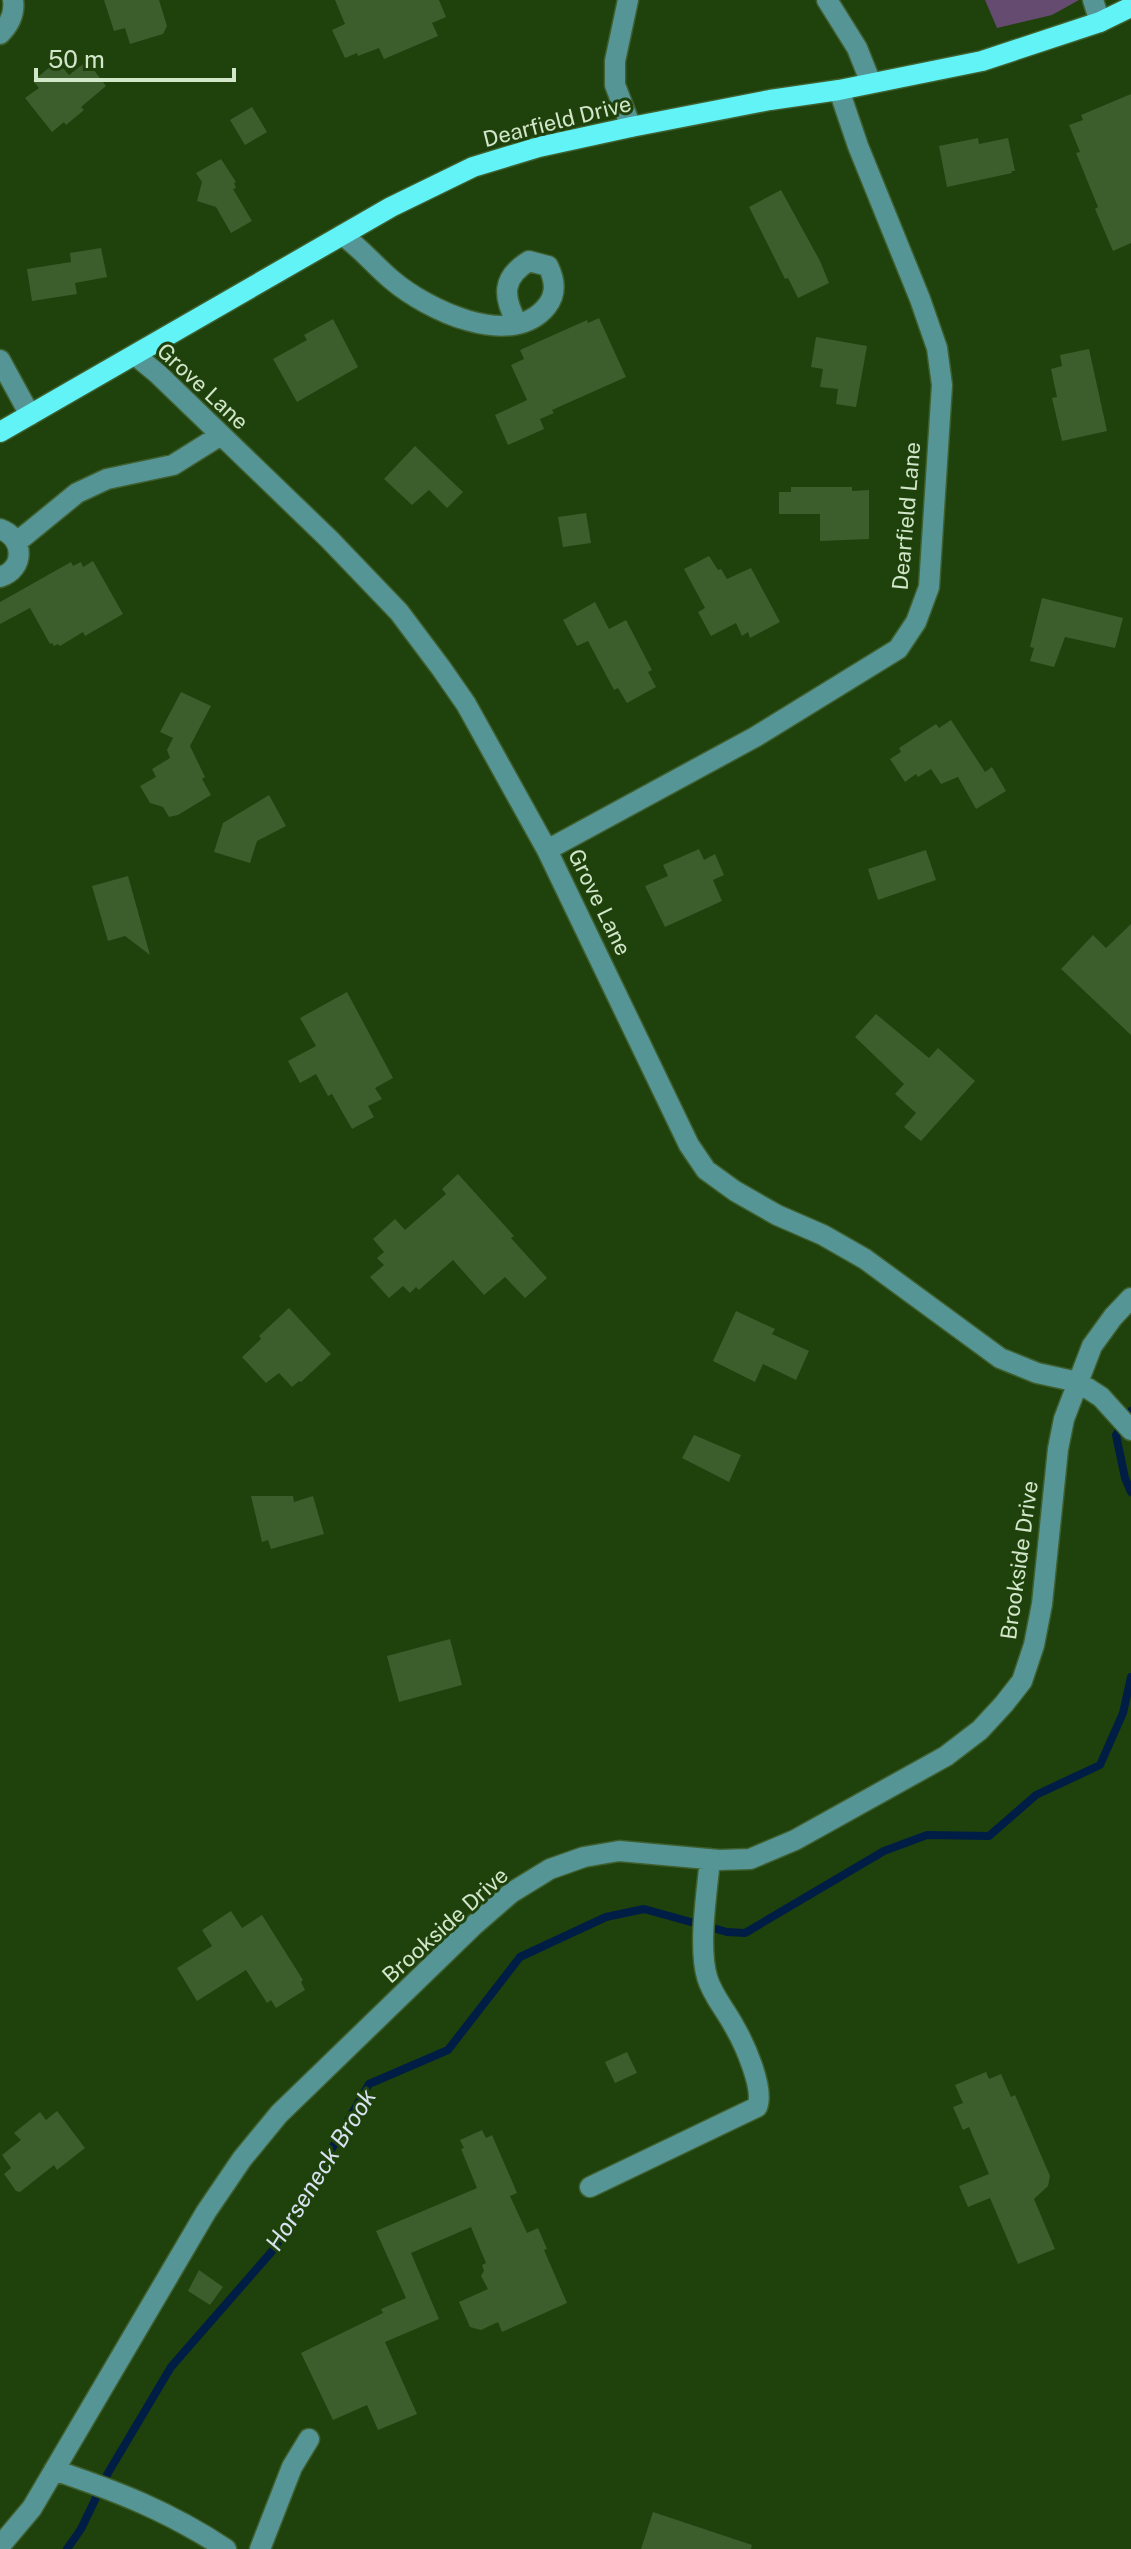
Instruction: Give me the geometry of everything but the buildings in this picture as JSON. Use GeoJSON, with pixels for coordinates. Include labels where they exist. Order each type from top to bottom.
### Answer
{"type":"FeatureCollection","features":[{"type":"Feature","properties":{"kind":"main road","name":"Dearfield Drive"},"geometry":{"type":"LineString","coordinates":[[0,432],[391,207],[473,167],[539,147],[631,127],[982,61],[1100,22],[1131,7]]}},
{"type":"Feature","properties":{"kind":"street"},"geometry":{"type":"LineString","coordinates":[[0,34],[9,25],[13,0]]}},
{"type":"Feature","properties":{"kind":"street"},"geometry":{"type":"LineString","coordinates":[[628,0],[615,61],[615,85],[631,127]]}},
{"type":"Feature","properties":{"kind":"street"},"geometry":{"type":"LineString","coordinates":[[827,0],[857,48],[871,83]]}},
{"type":"Feature","properties":{"kind":"street"},"geometry":{"type":"LineString","coordinates":[[1093,0],[1100,22]]}},
{"type":"Feature","properties":{"kind":"street","name":"Dearfield Lane"},"geometry":{"type":"LineString","coordinates":[[547,850],[755,737],[898,649],[916,622],[929,587],[942,385],[937,348],[839,90]]}},
{"type":"Feature","properties":{"kind":"street"},"geometry":{"type":"LineString","coordinates":[[342,235],[361,248],[392,280],[420,300],[466,321],[494,327],[517,323]]}},
{"type":"Feature","properties":{"kind":"street","name":"Grove Lane"},"geometry":{"type":"LineString","coordinates":[[135,355],[329,539],[399,612],[466,704],[547,850],[689,1145],[706,1170],[777,1215],[823,1235],[865,1259],[1000,1358],[1037,1373],[1078,1382]]}},
{"type":"Feature","properties":{"kind":"street"},"geometry":{"type":"LineString","coordinates":[[0,360],[30,415]]}},
{"type":"Feature","properties":{"kind":"street"},"geometry":{"type":"LineString","coordinates":[[0,577],[12,572],[17,565],[19,549],[8,536],[77,493],[107,479],[173,465],[221,435]]}},
{"type":"Feature","properties":{"kind":"street","name":"Brookside Drive"},"geometry":{"type":"LineString","coordinates":[[0,2546],[32,2508],[206,2212],[242,2159],[279,2114],[511,1893],[550,1869],[584,1857],[619,1851],[710,1859],[750,1859],[795,1840],[897,1784],[946,1756],[980,1730],[1022,1681],[1034,1645],[1042,1604],[1058,1449],[1064,1419],[1092,1346],[1131,1298]]}},
{"type":"Feature","properties":{"kind":"street"},"geometry":{"type":"LineString","coordinates":[[1078,1382],[1101,1397],[1131,1430]]}},
{"type":"Feature","properties":{"kind":"street"},"geometry":{"type":"LineString","coordinates":[[590,2187],[757,2107],[759,2103],[760,2094],[736,2029],[707,1979],[704,1961],[710,1859]]}},
{"type":"Feature","properties":{"kind":"street"},"geometry":{"type":"LineString","coordinates":[[260,2549],[292,2467],[309,2439]]}},
{"type":"Feature","properties":{"kind":"street"},"geometry":{"type":"LineString","coordinates":[[54,2470],[119,2492],[189,2524],[226,2549]]}},
{"type":"Feature","properties":{"kind":"shaded area"},"geometry":{"type":"Polygon","coordinates":[[[985,0],[1079,0],[1052,15],[997,28],[985,0]]]}},
{"type":"Feature","properties":{"kind":"waterway","name":"Horseneck Brook"},"geometry":{"type":"LineString","coordinates":[[1131,1411],[1116,1435],[1131,1492]]}},
{"type":"Feature","properties":{"kind":"waterway","name":"Horseneck Brook"},"geometry":{"type":"LineString","coordinates":[[67,2549],[171,2367],[274,2249],[369,2084],[448,2050],[520,1957],[606,1917],[644,1909],[727,1932],[745,1933],[884,1851],[927,1835],[989,1836],[1036,1795],[1100,1765],[1123,1713],[1131,1677]]}}]}
